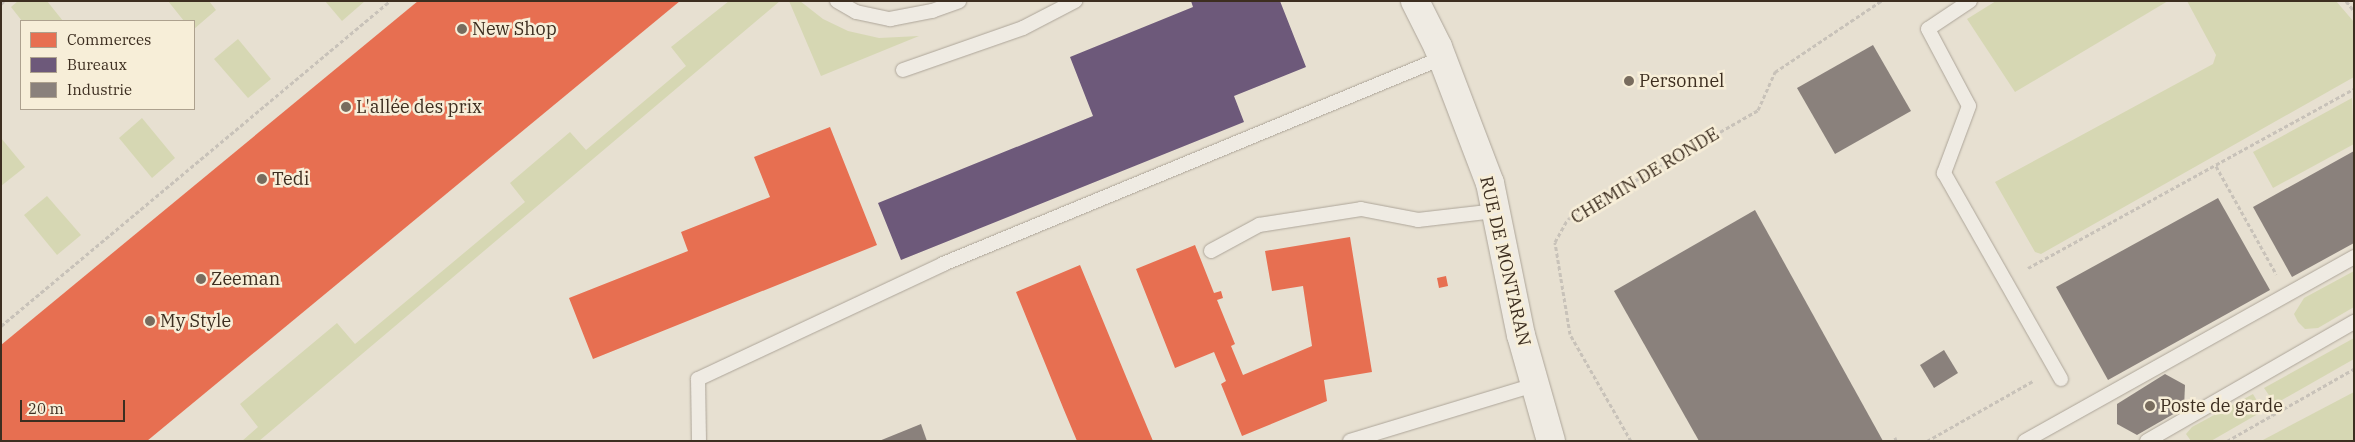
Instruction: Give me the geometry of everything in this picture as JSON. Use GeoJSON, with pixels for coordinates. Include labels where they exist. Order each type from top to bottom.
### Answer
{"type":"FeatureCollection","features":[{"type":"Feature","properties":{"kind":"street","name":"RUE DE MONTARAN"},"geometry":{"type":"LineString","coordinates":[[1415,1],[1442,58],[1490,183],[1521,335],[1551,441]]}},
{"type":"Feature","properties":{"kind":"lane"},"geometry":{"type":"LineString","coordinates":[[837,1],[856,12],[890,19],[932,11],[959,1]]}},
{"type":"Feature","properties":{"kind":"lane"},"geometry":{"type":"LineString","coordinates":[[902,70],[1023,28],[1075,1]]}},
{"type":"Feature","properties":{"kind":"lane"},"geometry":{"type":"LineString","coordinates":[[1970,1],[1928,29],[1969,106],[1944,173],[2058,374]]}},
{"type":"Feature","properties":{"kind":"lane"},"geometry":{"type":"LineString","coordinates":[[699,441],[698,379],[943,264],[1442,58]]}},
{"type":"Feature","properties":{"kind":"lane"},"geometry":{"type":"LineString","coordinates":[[1211,251],[1259,225],[1361,209],[1418,220],[1496,211]]}},
{"type":"Feature","properties":{"kind":"lane"},"geometry":{"type":"LineString","coordinates":[[2025,441],[2354,257]]}},
{"type":"Feature","properties":{"kind":"lane"},"geometry":{"type":"LineString","coordinates":[[2147,441],[2354,322]]}},
{"type":"Feature","properties":{"kind":"lane"},"geometry":{"type":"LineString","coordinates":[[1350,441],[1534,384]]}},
{"type":"Feature","properties":{"kind":"path"},"geometry":{"type":"LineString","coordinates":[[1,326],[390,1]]}},
{"type":"Feature","properties":{"kind":"path","name":"CHEMIN DE RONDE"},"geometry":{"type":"LineString","coordinates":[[1632,441],[1570,334],[1555,242],[1568,219],[1758,110],[1776,72],[1881,1]]}},
{"type":"Feature","properties":{"kind":"path"},"geometry":{"type":"LineString","coordinates":[[2346,1],[2354,11]]}},
{"type":"Feature","properties":{"kind":"path"},"geometry":{"type":"LineString","coordinates":[[2005,281],[2354,89]]}},
{"type":"Feature","properties":{"kind":"path"},"geometry":{"type":"LineString","coordinates":[[2216,166],[2287,294]]}},
{"type":"Feature","properties":{"kind":"path"},"geometry":{"type":"LineString","coordinates":[[2227,441],[2354,369]]}},
{"type":"Feature","properties":{"kind":"path"},"geometry":{"type":"LineString","coordinates":[[1927,441],[2058,374]]}},
{"type":"Feature","properties":{"kind":"green space"},"geometry":{"type":"Polygon","coordinates":[[[18,1],[47,1],[62,20],[21,20],[11,7],[18,1]]]}},
{"type":"Feature","properties":{"kind":"green space"},"geometry":{"type":"Polygon","coordinates":[[[168,1],[209,1],[216,10],[195,28],[195,20],[183,20],[168,1]]]}},
{"type":"Feature","properties":{"kind":"green space"},"geometry":{"type":"Polygon","coordinates":[[[325,1],[365,1],[342,21],[325,1]]]}},
{"type":"Feature","properties":{"kind":"green space"},"geometry":{"type":"Polygon","coordinates":[[[729,1],[780,1],[259,441],[242,441],[258,427],[240,404],[337,323],[355,344],[525,202],[510,183],[570,132],[586,150],[686,66],[671,47],[729,1]]]}},
{"type":"Feature","properties":{"kind":"green space"},"geometry":{"type":"Polygon","coordinates":[[[789,1],[800,1],[823,19],[848,31],[879,38],[919,36],[821,76],[789,1]]]}},
{"type":"Feature","properties":{"kind":"green space"},"geometry":{"type":"Polygon","coordinates":[[[1996,1],[2168,1],[2015,92],[1967,19],[1996,1]]]}},
{"type":"Feature","properties":{"kind":"green space"},"geometry":{"type":"Polygon","coordinates":[[[2187,1],[2336,1],[2354,22],[2354,77],[2041,254],[2035,252],[1995,182],[2213,64],[2216,55],[2187,1]]]}},
{"type":"Feature","properties":{"kind":"green space"},"geometry":{"type":"Polygon","coordinates":[[[238,39],[271,79],[248,98],[214,59],[238,39]]]}},
{"type":"Feature","properties":{"kind":"green space"},"geometry":{"type":"Polygon","coordinates":[[[2352,98],[2354,144],[2273,188],[2253,152],[2352,98]]]}},
{"type":"Feature","properties":{"kind":"green space"},"geometry":{"type":"Polygon","coordinates":[[[142,118],[175,158],[152,178],[119,138],[142,118]]]}},
{"type":"Feature","properties":{"kind":"green space"},"geometry":{"type":"Polygon","coordinates":[[[1,138],[25,167],[1,186],[1,138]]]}},
{"type":"Feature","properties":{"kind":"green space"},"geometry":{"type":"Polygon","coordinates":[[[47,196],[81,235],[57,255],[24,215],[47,196]]]}},
{"type":"Feature","properties":{"kind":"green space"},"geometry":{"type":"Polygon","coordinates":[[[2354,271],[2354,307],[2318,328],[2305,329],[2298,322],[2294,314],[2304,298],[2354,271]]]}},
{"type":"Feature","properties":{"kind":"green space"},"geometry":{"type":"Polygon","coordinates":[[[2354,338],[2354,359],[2275,404],[2264,388],[2354,338]]]}},
{"type":"Feature","properties":{"kind":"green space"},"geometry":{"type":"Polygon","coordinates":[[[2354,392],[2354,441],[2261,441],[2354,392]]]}},
{"type":"Feature","properties":{"kind":"green space"},"geometry":{"type":"Polygon","coordinates":[[[2253,394],[2263,411],[2211,441],[2191,441],[2186,434],[2192,427],[2253,394]]]}},
{"type":"Feature","properties":{"kind":"building: Commerces"},"geometry":{"type":"Polygon","coordinates":[[[418,1],[680,1],[147,441],[1,441],[1,345],[418,1]]]}},
{"type":"Feature","properties":{"kind":"building: Commerces"},"geometry":{"type":"Polygon","coordinates":[[[830,127],[877,245],[593,359],[569,298],[688,251],[681,232],[770,197],[754,157],[830,127]]]}},
{"type":"Feature","properties":{"kind":"building: Commerces"},"geometry":{"type":"Polygon","coordinates":[[[1350,237],[1372,372],[1324,380],[1327,401],[1242,436],[1221,384],[1226,381],[1214,352],[1175,368],[1136,269],[1195,245],[1214,293],[1221,291],[1223,298],[1217,300],[1235,344],[1231,346],[1243,375],[1312,346],[1303,286],[1272,291],[1265,251],[1350,237]]]}},
{"type":"Feature","properties":{"kind":"building: Commerces"},"geometry":{"type":"Polygon","coordinates":[[[1080,265],[1153,441],[1077,441],[1064,410],[1016,292],[1080,265]]]}},
{"type":"Feature","properties":{"kind":"building: Commerces"},"geometry":{"type":"Polygon","coordinates":[[[1446,276],[1448,286],[1439,288],[1437,278],[1446,276]]]}},
{"type":"Feature","properties":{"kind":"building: Bureaux"},"geometry":{"type":"Polygon","coordinates":[[[1191,1],[1280,1],[1306,67],[1234,96],[1244,122],[901,260],[878,203],[1093,116],[1070,57],[1193,7],[1191,1]]]}},
{"type":"Feature","properties":{"kind":"building: Industrie"},"geometry":{"type":"Polygon","coordinates":[[[1873,45],[1911,111],[1835,154],[1797,88],[1873,45]]]}},
{"type":"Feature","properties":{"kind":"building: Industrie"},"geometry":{"type":"Polygon","coordinates":[[[2354,151],[2354,243],[2292,277],[2253,207],[2354,151]]]}},
{"type":"Feature","properties":{"kind":"building: Industrie"},"geometry":{"type":"Polygon","coordinates":[[[2218,198],[2270,290],[2108,380],[2056,287],[2218,198]]]}},
{"type":"Feature","properties":{"kind":"building: Industrie"},"geometry":{"type":"Polygon","coordinates":[[[1755,210],[1883,441],[1699,441],[1614,291],[1755,210]]]}},
{"type":"Feature","properties":{"kind":"building: Industrie"},"geometry":{"type":"Polygon","coordinates":[[[1944,350],[1958,373],[1934,388],[1920,365],[1944,350]]]}},
{"type":"Feature","properties":{"kind":"building: Industrie","name":"Poste de garde"},"geometry":{"type":"Polygon","coordinates":[[[2165,374],[2185,385],[2184,408],[2137,435],[2117,424],[2117,404],[2165,374]]]}},
{"type":"Feature","properties":{"kind":"building: Industrie"},"geometry":{"type":"Polygon","coordinates":[[[921,424],[927,441],[879,441],[921,424]]]}},
{"type":"Feature","properties":{"kind":"place","name":"New Shop"},"geometry":{"type":"Point","coordinates":[462,29]}},
{"type":"Feature","properties":{"kind":"place","name":"Personnel"},"geometry":{"type":"Point","coordinates":[1629,81]}},
{"type":"Feature","properties":{"kind":"place","name":"L'allée des prix"},"geometry":{"type":"Point","coordinates":[346,107]}},
{"type":"Feature","properties":{"kind":"place","name":"Tedi"},"geometry":{"type":"Point","coordinates":[262,179]}},
{"type":"Feature","properties":{"kind":"place","name":"Zeeman"},"geometry":{"type":"Point","coordinates":[201,279]}},
{"type":"Feature","properties":{"kind":"place","name":"My Style"},"geometry":{"type":"Point","coordinates":[150,321]}},
{"type":"Feature","properties":{"kind":"place","name":"Poste de garde"},"geometry":{"type":"Point","coordinates":[2150,406]}}]}
